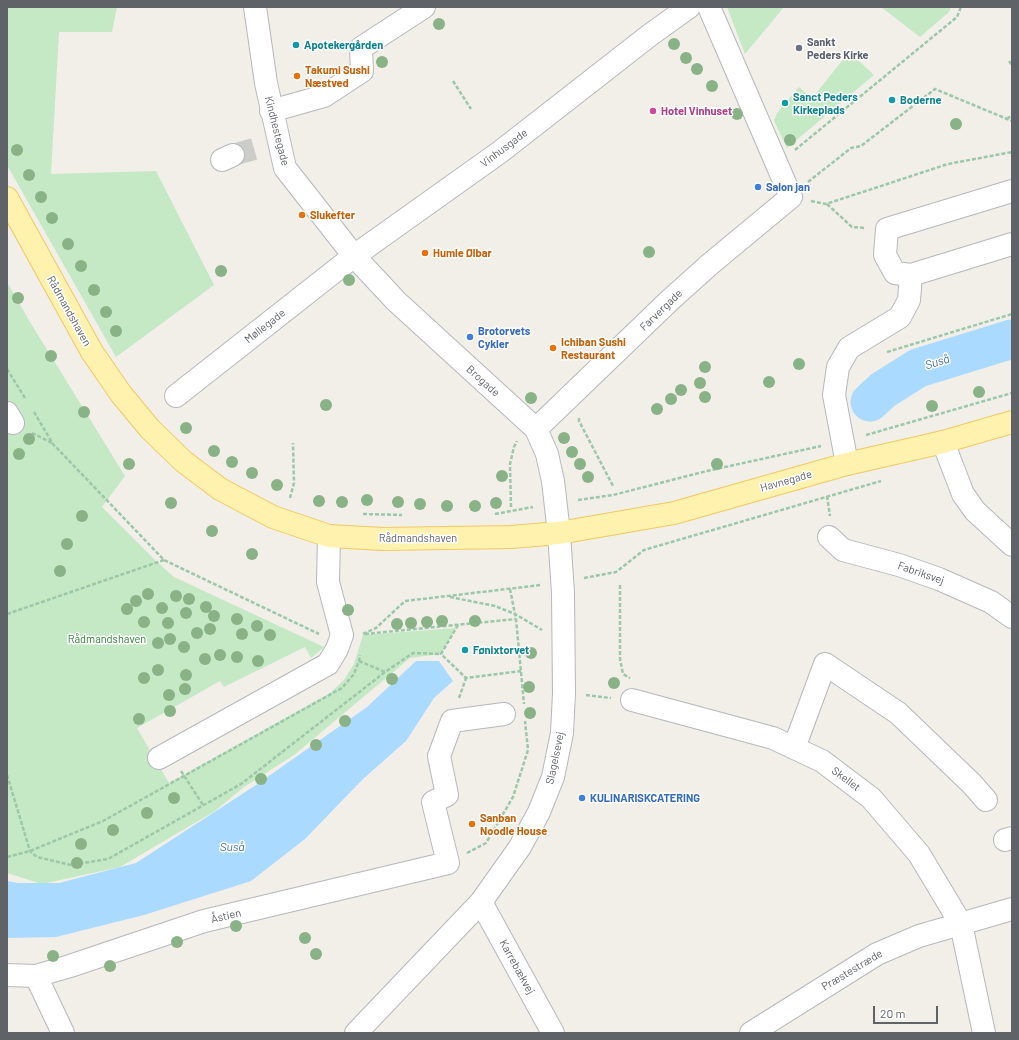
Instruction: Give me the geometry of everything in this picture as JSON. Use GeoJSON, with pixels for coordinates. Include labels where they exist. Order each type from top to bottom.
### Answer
{"type":"FeatureCollection","features":[{"type":"Feature","properties":{"kind":"main road","name":"Rådmandshaven"},"geometry":{"type":"LineString","coordinates":[[7,198],[92,352],[121,394],[150,429],[183,461],[220,489],[273,517],[329,536],[383,539],[511,537],[559,533]]}},
{"type":"Feature","properties":{"kind":"main road","name":"Havnegade"},"geometry":{"type":"LineString","coordinates":[[559,533],[674,513],[847,464],[943,442],[1012,422]]}},
{"type":"Feature","properties":{"kind":"street","name":"Kindhestegade"},"geometry":{"type":"LineString","coordinates":[[255,7],[271,111],[271,143],[285,168],[354,256]]}},
{"type":"Feature","properties":{"kind":"street"},"geometry":{"type":"LineString","coordinates":[[271,111],[324,96],[362,72],[361,48],[424,7]]}},
{"type":"Feature","properties":{"kind":"street","name":"Vinhusgade"},"geometry":{"type":"LineString","coordinates":[[354,256],[500,152],[650,35],[689,7]]}},
{"type":"Feature","properties":{"kind":"street"},"geometry":{"type":"LineString","coordinates":[[709,7],[791,197]]}},
{"type":"Feature","properties":{"kind":"street"},"geometry":{"type":"LineString","coordinates":[[1012,191],[887,229],[885,255],[895,274],[911,275],[1012,244]]}},
{"type":"Feature","properties":{"kind":"street","name":"Farvergade"},"geometry":{"type":"LineString","coordinates":[[536,429],[675,295],[791,197]]}},
{"type":"Feature","properties":{"kind":"street","name":"Møllegade"},"geometry":{"type":"LineString","coordinates":[[176,396],[354,256]]}},
{"type":"Feature","properties":{"kind":"street","name":"Brogade"},"geometry":{"type":"LineString","coordinates":[[354,256],[396,302],[536,429],[548,461],[553,481],[559,533]]}},
{"type":"Feature","properties":{"kind":"street"},"geometry":{"type":"LineString","coordinates":[[847,464],[834,395],[838,367],[849,348],[900,317],[909,300],[911,275]]}},
{"type":"Feature","properties":{"kind":"street"},"geometry":{"type":"LineString","coordinates":[[943,442],[963,494],[975,511],[1012,545]]}},
{"type":"Feature","properties":{"kind":"street","name":"Fabriksvej"},"geometry":{"type":"LineString","coordinates":[[830,528],[843,550],[939,578],[991,602],[1012,617]]}},
{"type":"Feature","properties":{"kind":"street","name":"Slagelsevej"},"geometry":{"type":"LineString","coordinates":[[356,1033],[481,902],[520,847],[539,812],[553,777],[562,733],[564,693],[563,593],[559,533]]}},
{"type":"Feature","properties":{"kind":"street"},"geometry":{"type":"LineString","coordinates":[[159,758],[328,664],[337,649],[342,635],[328,582],[329,536]]}},
{"type":"Feature","properties":{"kind":"street"},"geometry":{"type":"LineString","coordinates":[[794,748],[825,664],[898,713],[972,784],[986,800]]}},
{"type":"Feature","properties":{"kind":"street","name":"Skellet"},"geometry":{"type":"LineString","coordinates":[[634,700],[773,738],[822,761],[871,798],[919,854],[962,924],[984,1033]]}},
{"type":"Feature","properties":{"kind":"street"},"geometry":{"type":"LineString","coordinates":[[448,863],[433,802],[447,795],[440,756],[452,721],[514,712]]}},
{"type":"Feature","properties":{"kind":"street","name":"Åstien"},"geometry":{"type":"LineString","coordinates":[[7,975],[36,976],[204,921],[448,863]]}},
{"type":"Feature","properties":{"kind":"street","name":"Karrebækvej"},"geometry":{"type":"LineString","coordinates":[[481,902],[553,1033]]}},
{"type":"Feature","properties":{"kind":"street","name":"Præstestræde"},"geometry":{"type":"LineString","coordinates":[[750,1033],[877,954],[919,936],[1012,909]]}},
{"type":"Feature","properties":{"kind":"street"},"geometry":{"type":"LineString","coordinates":[[36,976],[63,1033]]}},
{"type":"Feature","properties":{"kind":"path"},"geometry":{"type":"LineString","coordinates":[[777,165],[957,17],[961,7]]}},
{"type":"Feature","properties":{"kind":"path"},"geometry":{"type":"LineString","coordinates":[[1008,61],[1012,65]]}},
{"type":"Feature","properties":{"kind":"path"},"geometry":{"type":"LineString","coordinates":[[453,81],[471,109]]}},
{"type":"Feature","properties":{"kind":"path"},"geometry":{"type":"LineString","coordinates":[[791,197],[851,148],[861,146],[935,89],[1012,121]]}},
{"type":"Feature","properties":{"kind":"path"},"geometry":{"type":"LineString","coordinates":[[1007,119],[1012,115]]}},
{"type":"Feature","properties":{"kind":"path"},"geometry":{"type":"LineString","coordinates":[[791,197],[826,204],[948,164],[1012,152]]}},
{"type":"Feature","properties":{"kind":"path"},"geometry":{"type":"LineString","coordinates":[[826,204],[852,227],[887,229]]}},
{"type":"Feature","properties":{"kind":"path"},"geometry":{"type":"LineString","coordinates":[[882,354],[1012,314]]}},
{"type":"Feature","properties":{"kind":"path"},"geometry":{"type":"LineString","coordinates":[[7,369],[28,404]]}},
{"type":"Feature","properties":{"kind":"path"},"geometry":{"type":"LineString","coordinates":[[580,388],[579,421],[613,486]]}},
{"type":"Feature","properties":{"kind":"path"},"geometry":{"type":"LineString","coordinates":[[488,515],[613,495],[707,471],[843,442],[1012,393]]}},
{"type":"Feature","properties":{"kind":"path"},"geometry":{"type":"LineString","coordinates":[[33,410],[53,444],[164,560],[320,634],[362,635],[376,628],[405,601],[562,583],[616,572],[644,550],[881,481]]}},
{"type":"Feature","properties":{"kind":"path"},"geometry":{"type":"LineString","coordinates":[[511,507],[510,464],[514,447],[520,434],[536,429]]}},
{"type":"Feature","properties":{"kind":"path"},"geometry":{"type":"LineString","coordinates":[[290,498],[294,484],[293,443]]}},
{"type":"Feature","properties":{"kind":"path"},"geometry":{"type":"LineString","coordinates":[[827,496],[830,528]]}},
{"type":"Feature","properties":{"kind":"path"},"geometry":{"type":"LineString","coordinates":[[361,514],[404,515]]}},
{"type":"Feature","properties":{"kind":"path"},"geometry":{"type":"LineString","coordinates":[[7,614],[164,560]]}},
{"type":"Feature","properties":{"kind":"path"},"geometry":{"type":"LineString","coordinates":[[564,693],[634,700],[639,686],[623,674],[620,659],[620,585]]}},
{"type":"Feature","properties":{"kind":"path"},"geometry":{"type":"LineString","coordinates":[[510,589],[516,619],[521,671],[514,712]]}},
{"type":"Feature","properties":{"kind":"path"},"geometry":{"type":"LineString","coordinates":[[447,596],[495,606],[515,614],[538,627],[563,649]]}},
{"type":"Feature","properties":{"kind":"path"},"geometry":{"type":"LineString","coordinates":[[441,654],[458,625],[516,619]]}},
{"type":"Feature","properties":{"kind":"path"},"geometry":{"type":"LineString","coordinates":[[7,775],[30,850],[37,857],[70,865],[108,859],[241,784],[385,672],[413,653],[441,654],[466,678],[521,671]]}},
{"type":"Feature","properties":{"kind":"path"},"geometry":{"type":"LineString","coordinates":[[359,660],[385,672]]}},
{"type":"Feature","properties":{"kind":"path"},"geometry":{"type":"LineString","coordinates":[[448,863],[486,843],[513,798],[528,750],[525,718]]}},
{"type":"Feature","properties":{"kind":"path"},"geometry":{"type":"LineString","coordinates":[[184,776],[203,805]]}},
{"type":"Feature","properties":{"kind":"green space"},"geometry":{"type":"Polygon","coordinates":[[[7,7],[117,7],[112,32],[59,32],[51,174],[156,171],[214,285],[116,357],[7,165],[7,7]]]}},
{"type":"Feature","properties":{"kind":"green space"},"geometry":{"type":"Polygon","coordinates":[[[727,7],[784,7],[745,54],[727,7]]]}},
{"type":"Feature","properties":{"kind":"green space"},"geometry":{"type":"Polygon","coordinates":[[[881,7],[951,7],[949,12],[920,37],[881,7]]]}},
{"type":"Feature","properties":{"kind":"green space"},"geometry":{"type":"Polygon","coordinates":[[[849,52],[874,75],[787,148],[774,120],[777,113],[799,87],[809,96],[814,96],[849,52]]]}},
{"type":"Feature","properties":{"kind":"green space","name":"Rådmandshaven"},"geometry":{"type":"Polygon","coordinates":[[[7,282],[125,476],[102,507],[174,577],[324,647],[311,658],[305,647],[224,687],[220,681],[137,728],[169,783],[330,693],[344,680],[354,664],[363,635],[456,628],[441,654],[410,658],[294,755],[244,787],[215,811],[120,867],[42,884],[7,873],[7,282]]]}},
{"type":"Feature","properties":{"kind":"water","name":"Suså"},"geometry":{"type":"Polygon","coordinates":[[[416,661],[439,661],[453,681],[434,698],[406,741],[363,779],[305,839],[251,881],[144,915],[56,937],[7,938],[7,881],[18,883],[59,883],[136,863],[256,785],[367,707],[416,661]]]}},
{"type":"Feature","properties":{"kind":"waterway","name":"Suså"},"geometry":{"type":"LineString","coordinates":[[870,402],[883,390],[918,368],[1012,339]]}},
{"type":"Feature","properties":{"kind":"tunnel"},"geometry":{"type":"LineString","coordinates":[[233,155],[264,146]]}},
{"type":"Feature","properties":{"kind":"place","name":"Apotekergården"},"geometry":{"type":"Point","coordinates":[296,45]}},
{"type":"Feature","properties":{"kind":"place","name":"Sankt Peders Kirke"},"geometry":{"type":"Point","coordinates":[799,48]}},
{"type":"Feature","properties":{"kind":"place","name":"Takumi Sushi Næstved"},"geometry":{"type":"Point","coordinates":[297,76]}},
{"type":"Feature","properties":{"kind":"place","name":"Boderne"},"geometry":{"type":"Point","coordinates":[892,100]}},
{"type":"Feature","properties":{"kind":"place","name":"Sanct Peders Kirkeplads"},"geometry":{"type":"Point","coordinates":[785,103]}},
{"type":"Feature","properties":{"kind":"place","name":"Hotel Vinhuset"},"geometry":{"type":"Point","coordinates":[653,111]}},
{"type":"Feature","properties":{"kind":"place","name":"Salon jan"},"geometry":{"type":"Point","coordinates":[758,187]}},
{"type":"Feature","properties":{"kind":"place","name":"Slukefter"},"geometry":{"type":"Point","coordinates":[302,215]}},
{"type":"Feature","properties":{"kind":"place","name":"Humle Ølbar"},"geometry":{"type":"Point","coordinates":[425,253]}},
{"type":"Feature","properties":{"kind":"place","name":"Brotorvets Cykler"},"geometry":{"type":"Point","coordinates":[470,337]}},
{"type":"Feature","properties":{"kind":"place","name":"Ichiban Sushi Restaurant"},"geometry":{"type":"Point","coordinates":[553,348]}},
{"type":"Feature","properties":{"kind":"place","name":"Fønixtorvet"},"geometry":{"type":"Point","coordinates":[465,650]}},
{"type":"Feature","properties":{"kind":"place","name":"KULINARISKCATERING"},"geometry":{"type":"Point","coordinates":[582,798]}},
{"type":"Feature","properties":{"kind":"place","name":"Sanban Noodle House"},"geometry":{"type":"Point","coordinates":[472,824]}}]}
